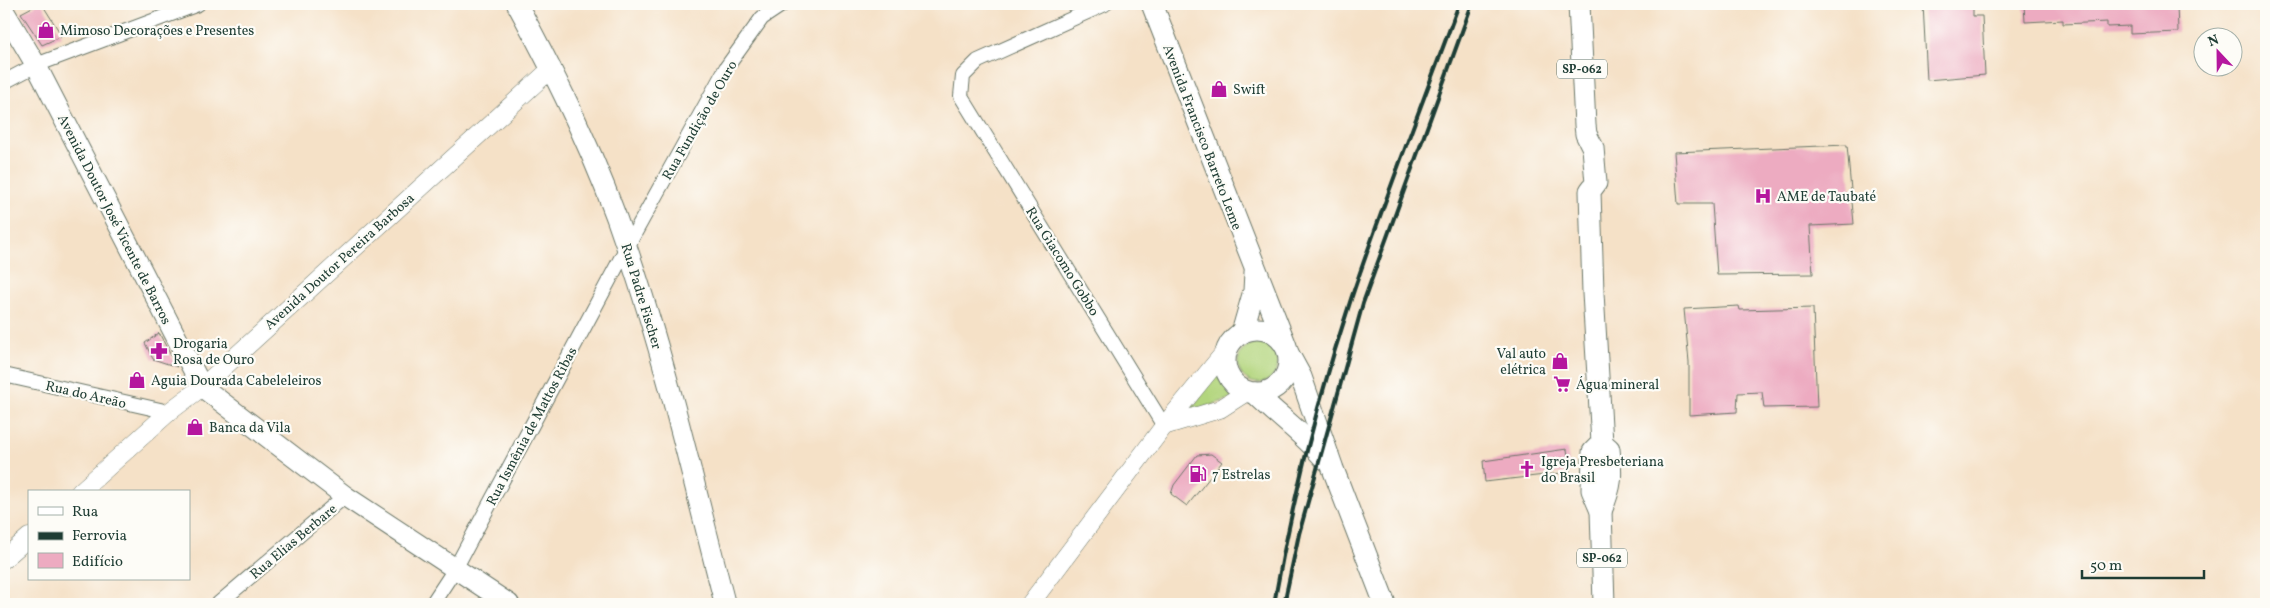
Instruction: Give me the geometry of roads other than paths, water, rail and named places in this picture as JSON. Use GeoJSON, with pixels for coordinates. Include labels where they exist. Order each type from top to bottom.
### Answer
{"type":"FeatureCollection","features":[{"type":"Feature","properties":{"kind":"main road","name":"Rua Padre Fischer"},"geometry":{"type":"LineString","coordinates":[[517,4],[552,68],[582,130],[627,247],[665,373],[725,604]]}},
{"type":"Feature","properties":{"kind":"main road","name":"Avenida Francisco Barreto Leme"},"geometry":{"type":"LineString","coordinates":[[1152,4],[1287,351],[1301,378],[1333,469],[1385,604]]}},
{"type":"Feature","properties":{"kind":"main road","name":"SP-062"},"geometry":{"type":"LineString","coordinates":[[1579,4],[1586,134],[1580,146],[1583,183],[1590,191],[1593,293],[1602,443],[1593,452],[1592,490],[1601,511],[1604,604]]}},
{"type":"Feature","properties":{"kind":"main road","name":"Avenida Doutor José Vicente de Barros"},"geometry":{"type":"LineString","coordinates":[[4,12],[36,65],[202,386],[345,496],[509,604]]}},
{"type":"Feature","properties":{"kind":"main road","name":"Avenida Francisco Barreto Leme"},"geometry":{"type":"LineString","coordinates":[[1235,340],[1254,291],[1255,270]]}},
{"type":"Feature","properties":{"kind":"main road"},"geometry":{"type":"LineString","coordinates":[[1251,392],[1274,388],[1281,382],[1289,365],[1287,351],[1280,338],[1262,329],[1235,340],[1226,363],[1230,377],[1236,385],[1251,392],[1306,437],[1333,469]]}},
{"type":"Feature","properties":{"kind":"street"},"geometry":{"type":"LineString","coordinates":[[4,82],[36,65],[198,4]]}},
{"type":"Feature","properties":{"kind":"street","name":"Rua Fundição de Ouro"},"geometry":{"type":"LineString","coordinates":[[627,247],[726,68],[762,18],[783,4]]}},
{"type":"Feature","properties":{"kind":"street","name":"Rua Giacomo Gobbo"},"geometry":{"type":"LineString","coordinates":[[1105,4],[978,61],[963,76],[961,96],[1164,426]]}},
{"type":"Feature","properties":{"kind":"street","name":"Avenida Doutor Pereira Barbosa"},"geometry":{"type":"LineString","coordinates":[[82,490],[169,412],[202,386],[552,68]]}},
{"type":"Feature","properties":{"kind":"street","name":"Rua Ismênia de Mattos Ribas"},"geometry":{"type":"LineString","coordinates":[[432,604],[455,569],[627,247]]}},
{"type":"Feature","properties":{"kind":"street"},"geometry":{"type":"LineString","coordinates":[[1030,604],[1164,426],[1235,340]]}},
{"type":"Feature","properties":{"kind":"street","name":"Rua do Areão"},"geometry":{"type":"LineString","coordinates":[[4,375],[169,412]]}},
{"type":"Feature","properties":{"kind":"street"},"geometry":{"type":"LineString","coordinates":[[1164,426],[1220,409],[1251,392]]}},
{"type":"Feature","properties":{"kind":"street","name":"Rua Elias Berbare"},"geometry":{"type":"LineString","coordinates":[[218,604],[345,496]]}},
{"type":"Feature","properties":{"kind":"street"},"geometry":{"type":"LineString","coordinates":[[4,559],[28,538]]}},
{"type":"Feature","properties":{"kind":"railway"},"geometry":{"type":"LineString","coordinates":[[1274,604],[1298,489],[1317,412],[1339,337],[1377,225],[1459,4]]}},
{"type":"Feature","properties":{"kind":"railway"},"geometry":{"type":"LineString","coordinates":[[1284,604],[1299,534],[1363,303],[1472,4]]}},
{"type":"Feature","properties":{"kind":"place","name":"Mimoso Decorações e Presentes"},"geometry":{"type":"Point","coordinates":[46,30]}},
{"type":"Feature","properties":{"kind":"place","name":"Swift"},"geometry":{"type":"Point","coordinates":[1219,89]}},
{"type":"Feature","properties":{"kind":"place","name":"AME de Taubaté"},"geometry":{"type":"Point","coordinates":[1763,196]}},
{"type":"Feature","properties":{"kind":"place","name":"Drogaria Rosa de Ouro"},"geometry":{"type":"Point","coordinates":[159,351]}},
{"type":"Feature","properties":{"kind":"place","name":"Val auto elétrica"},"geometry":{"type":"Point","coordinates":[1560,361]}},
{"type":"Feature","properties":{"kind":"place","name":"Aguia Dourada Cabeleleiros"},"geometry":{"type":"Point","coordinates":[137,380]}},
{"type":"Feature","properties":{"kind":"place","name":"Água mineral"},"geometry":{"type":"Point","coordinates":[1562,384]}},
{"type":"Feature","properties":{"kind":"place","name":"Banca da Vila"},"geometry":{"type":"Point","coordinates":[195,427]}},
{"type":"Feature","properties":{"kind":"place","name":"Igreja Presbeteriana do Brasil"},"geometry":{"type":"Point","coordinates":[1527,469]}},
{"type":"Feature","properties":{"kind":"place","name":"7 Estrelas"},"geometry":{"type":"Point","coordinates":[1198,474]}}]}
